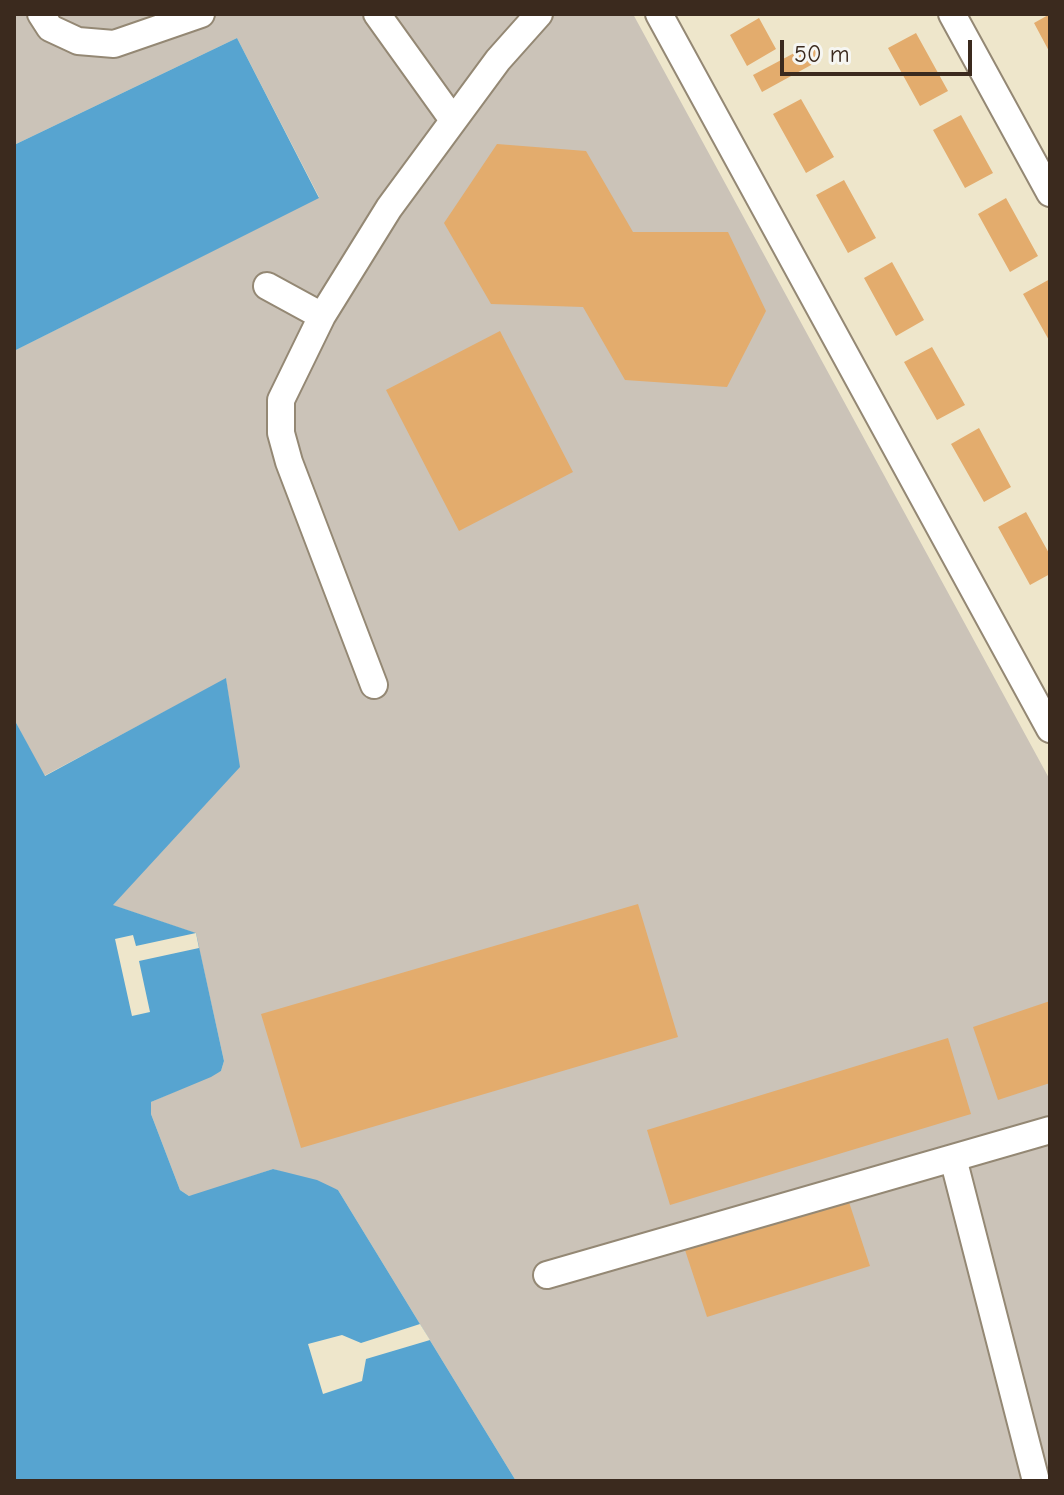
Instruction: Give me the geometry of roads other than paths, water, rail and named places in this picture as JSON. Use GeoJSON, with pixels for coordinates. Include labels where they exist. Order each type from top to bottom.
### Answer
{"type":"FeatureCollection","features":[{"type":"Feature","properties":{"kind":"street"},"geometry":{"type":"LineString","coordinates":[[41,14],[50,28],[78,41],[114,44],[201,14]]}},
{"type":"Feature","properties":{"kind":"street"},"geometry":{"type":"LineString","coordinates":[[377,14],[453,120]]}},
{"type":"Feature","properties":{"kind":"street"},"geometry":{"type":"LineString","coordinates":[[374,685],[281,433],[281,400],[322,316],[389,208],[498,60],[539,14]]}},
{"type":"Feature","properties":{"kind":"street"},"geometry":{"type":"LineString","coordinates":[[659,14],[1050,729]]}},
{"type":"Feature","properties":{"kind":"street"},"geometry":{"type":"LineString","coordinates":[[952,14],[1050,193]]}},
{"type":"Feature","properties":{"kind":"street"},"geometry":{"type":"LineString","coordinates":[[267,286],[322,316]]}},
{"type":"Feature","properties":{"kind":"street"},"geometry":{"type":"LineString","coordinates":[[547,1275],[1050,1130]]}},
{"type":"Feature","properties":{"kind":"street"},"geometry":{"type":"LineString","coordinates":[[953,1158],[1036,1481]]}},
{"type":"Feature","properties":{"kind":"water"},"geometry":{"type":"Polygon","coordinates":[[[237,38],[319,198],[14,351],[14,145],[237,38]]]}},
{"type":"Feature","properties":{"kind":"water"},"geometry":{"type":"Polygon","coordinates":[[[226,678],[240,767],[113,905],[196,933],[224,1061],[221,1071],[211,1077],[151,1102],[151,1114],[180,1190],[189,1196],[273,1169],[317,1180],[338,1190],[516,1481],[14,1481],[14,719],[45,776],[226,678]]]}}]}
